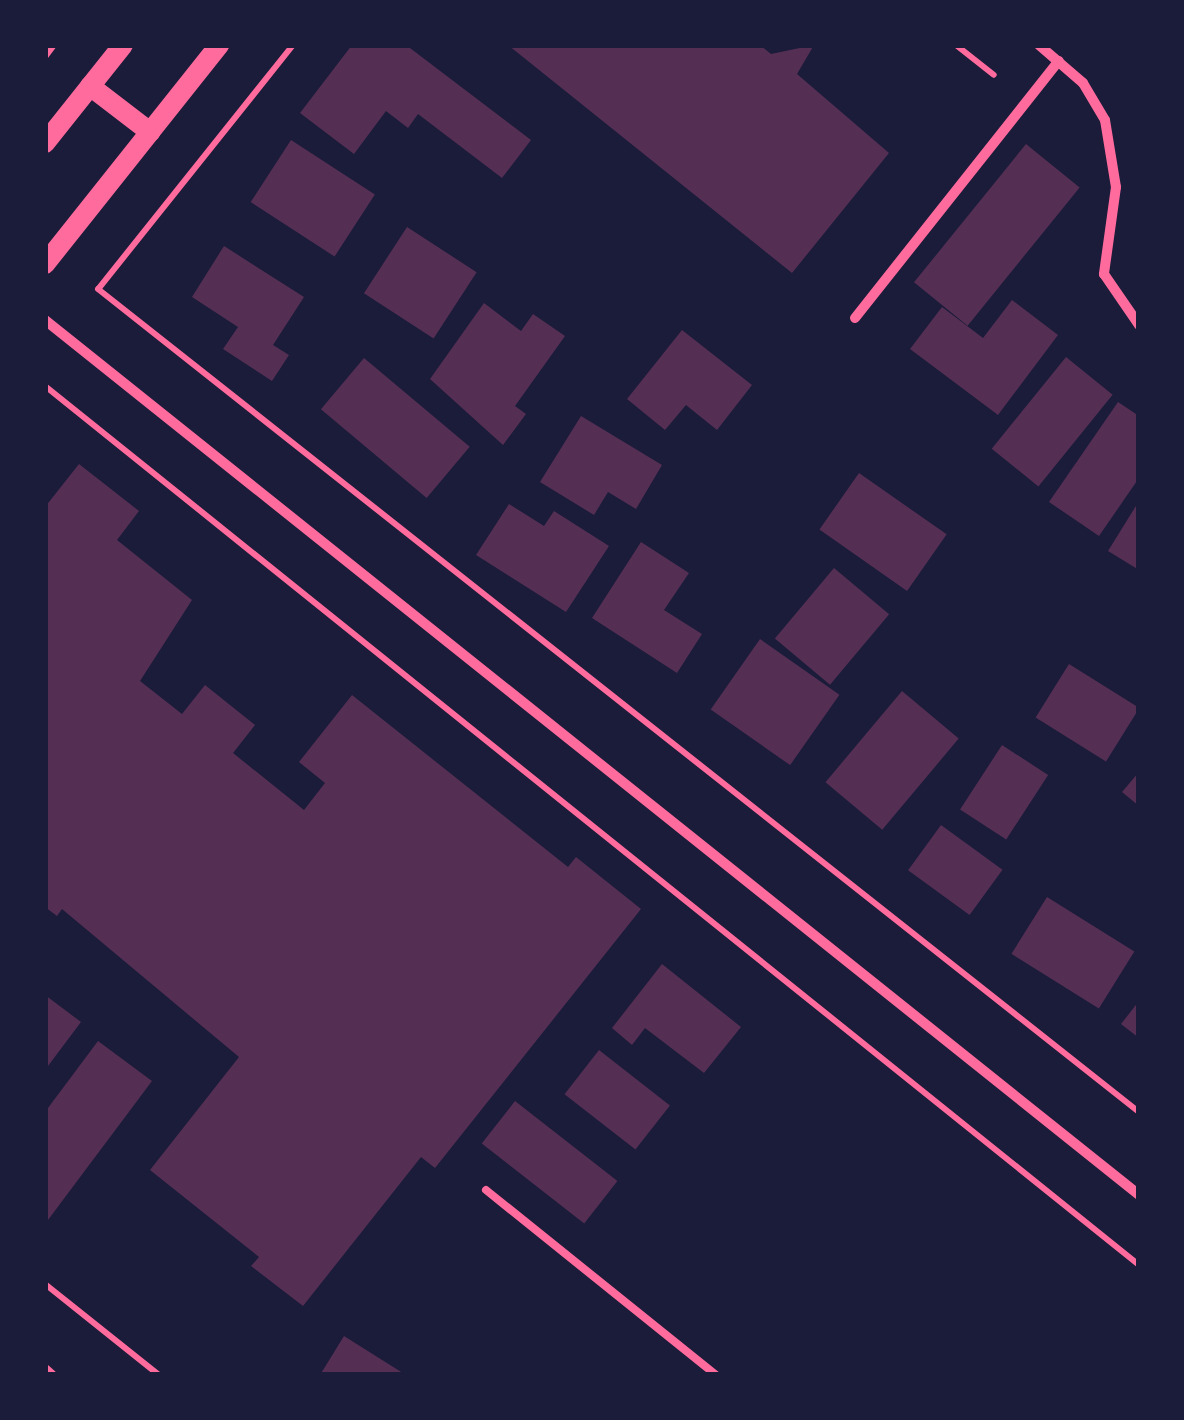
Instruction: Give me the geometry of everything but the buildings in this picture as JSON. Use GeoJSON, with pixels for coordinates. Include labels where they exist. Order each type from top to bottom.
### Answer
{"type":"FeatureCollection","features":[{"type":"Feature","properties":{"kind":"main road"},"geometry":{"type":"LineString","coordinates":[[45,143],[123,45]]}},
{"type":"Feature","properties":{"kind":"main road"},"geometry":{"type":"LineString","coordinates":[[45,264],[220,45]]}},
{"type":"Feature","properties":{"kind":"main road"},"geometry":{"type":"LineString","coordinates":[[90,86],[150,132]]}},
{"type":"Feature","properties":{"kind":"street"},"geometry":{"type":"LineString","coordinates":[[1039,45],[1059,61],[1110,133],[1116,187],[1104,274],[1139,325]]}},
{"type":"Feature","properties":{"kind":"street"},"geometry":{"type":"LineString","coordinates":[[855,318],[1059,61]]}},
{"type":"Feature","properties":{"kind":"street"},"geometry":{"type":"LineString","coordinates":[[45,320],[1139,1195]]}},
{"type":"Feature","properties":{"kind":"street"},"geometry":{"type":"LineString","coordinates":[[45,1369],[52,1375]]}},
{"type":"Feature","properties":{"kind":"lane"},"geometry":{"type":"LineString","coordinates":[[486,1190],[716,1375]]}},
{"type":"Feature","properties":{"kind":"path"},"geometry":{"type":"LineString","coordinates":[[45,57],[54,45]]}},
{"type":"Feature","properties":{"kind":"path"},"geometry":{"type":"LineString","coordinates":[[293,45],[98,289],[1139,1112]]}},
{"type":"Feature","properties":{"kind":"path"},"geometry":{"type":"LineString","coordinates":[[956,45],[994,75]]}},
{"type":"Feature","properties":{"kind":"path"},"geometry":{"type":"LineString","coordinates":[[45,386],[1139,1264]]}},
{"type":"Feature","properties":{"kind":"path"},"geometry":{"type":"LineString","coordinates":[[45,1284],[159,1375]]}}]}
